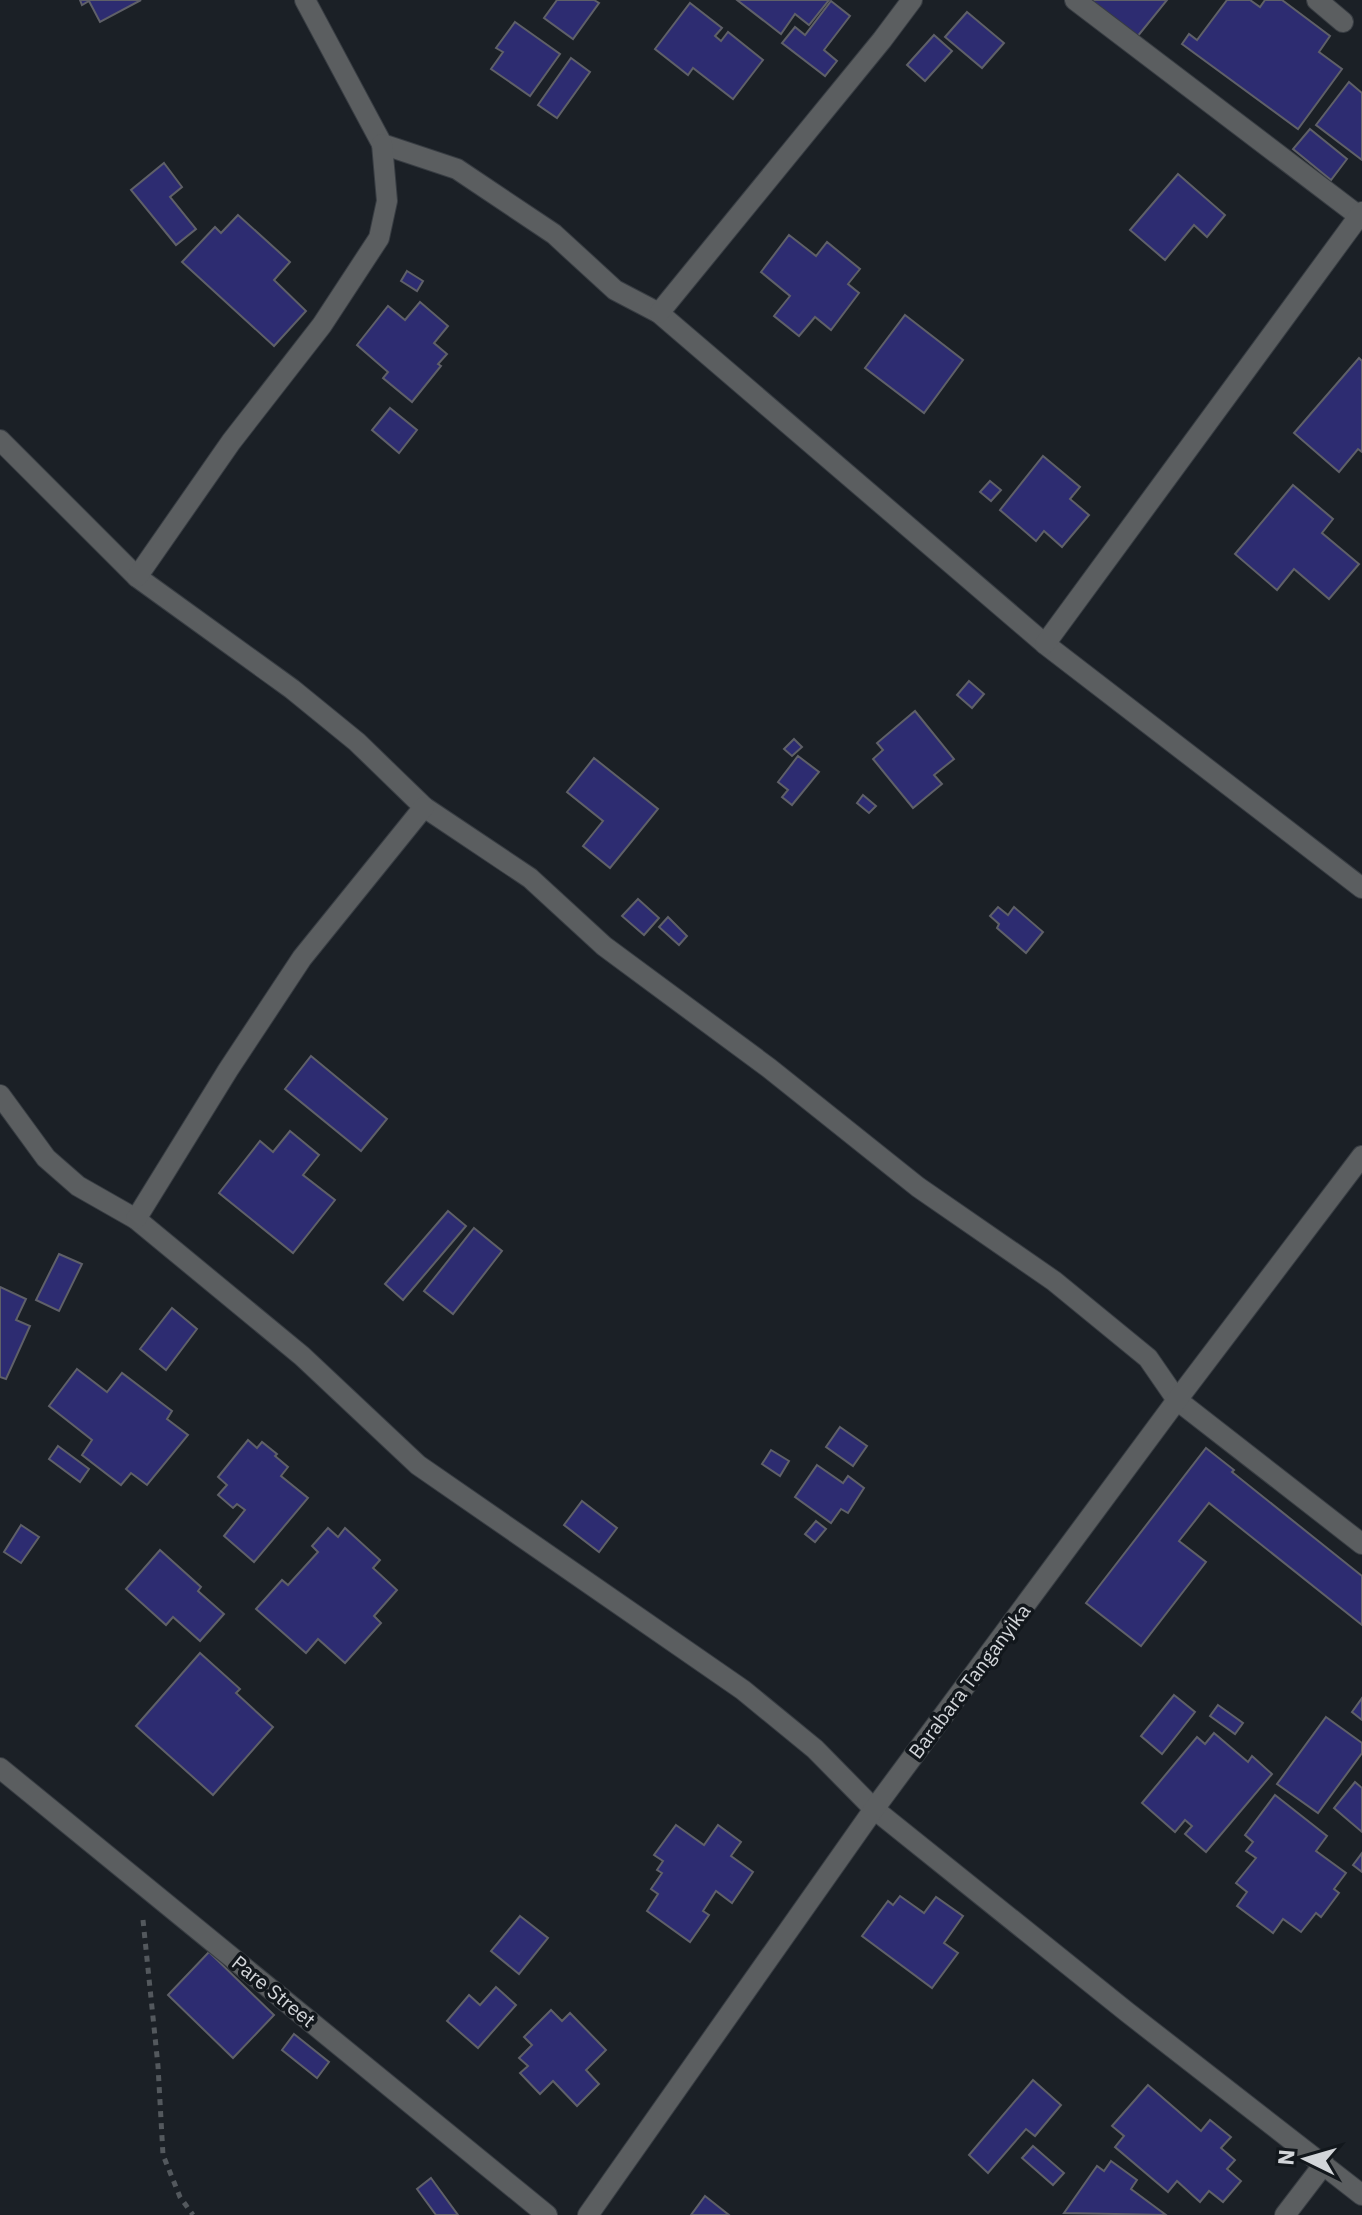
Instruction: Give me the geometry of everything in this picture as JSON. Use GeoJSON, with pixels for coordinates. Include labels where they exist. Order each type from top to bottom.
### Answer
{"type":"FeatureCollection","features":[{"type":"Feature","properties":{"kind":"street"},"geometry":{"type":"LineString","coordinates":[[137,577],[231,442],[322,325],[379,238],[387,201],[382,144],[305,0]]}},
{"type":"Feature","properties":{"kind":"street"},"geometry":{"type":"LineString","coordinates":[[659,313],[912,0]]}},
{"type":"Feature","properties":{"kind":"street"},"geometry":{"type":"LineString","coordinates":[[1045,644],[1360,214],[1075,0]]}},
{"type":"Feature","properties":{"kind":"street"},"geometry":{"type":"LineString","coordinates":[[1317,0],[1343,22]]}},
{"type":"Feature","properties":{"kind":"street"},"geometry":{"type":"LineString","coordinates":[[382,144],[457,169],[554,234],[615,290],[659,313],[1045,644],[1362,888]]}},
{"type":"Feature","properties":{"kind":"street"},"geometry":{"type":"LineString","coordinates":[[0,440],[137,577],[292,689],[357,742],[424,807],[530,878],[604,946],[769,1068],[918,1187],[1054,1281],[1148,1358],[1177,1400],[1362,1544]]}},
{"type":"Feature","properties":{"kind":"street"},"geometry":{"type":"LineString","coordinates":[[136,1219],[302,958],[424,807]]}},
{"type":"Feature","properties":{"kind":"street"},"geometry":{"type":"LineString","coordinates":[[0,1095],[46,1158],[78,1186],[136,1219],[302,1356],[418,1465],[743,1690],[815,1749],[874,1809],[1362,2195]]}},
{"type":"Feature","properties":{"kind":"street","name":"Barabara Tanganyika"},"geometry":{"type":"LineString","coordinates":[[588,2215],[874,1809],[1362,1156]]}},
{"type":"Feature","properties":{"kind":"street","name":"Pare Street"},"geometry":{"type":"LineString","coordinates":[[0,1768],[547,2215]]}},
{"type":"Feature","properties":{"kind":"street"},"geometry":{"type":"LineString","coordinates":[[1285,2215],[1324,2164]]}},
{"type":"Feature","properties":{"kind":"path"},"geometry":{"type":"LineString","coordinates":[[141,1882],[163,2155],[180,2197],[193,2215]]}},
{"type":"Feature","properties":{"kind":"building"},"geometry":{"type":"Polygon","coordinates":[[[80,0],[141,0],[100,22],[89,1],[82,5],[80,0]]]}},
{"type":"Feature","properties":{"kind":"building"},"geometry":{"type":"Polygon","coordinates":[[[557,0],[594,0],[599,3],[573,39],[544,18],[557,0]]]}},
{"type":"Feature","properties":{"kind":"building"},"geometry":{"type":"Polygon","coordinates":[[[737,0],[829,0],[809,25],[795,14],[781,34],[737,0]]]}},
{"type":"Feature","properties":{"kind":"building"},"geometry":{"type":"Polygon","coordinates":[[[1091,0],[1167,0],[1137,37],[1091,0]]]}},
{"type":"Feature","properties":{"kind":"building"},"geometry":{"type":"Polygon","coordinates":[[[1227,0],[1250,0],[1260,7],[1265,0],[1282,0],[1330,36],[1319,52],[1342,69],[1298,129],[1182,44],[1189,34],[1197,40],[1227,0]]]}},
{"type":"Feature","properties":{"kind":"building"},"geometry":{"type":"Polygon","coordinates":[[[831,1],[850,16],[824,50],[837,61],[825,76],[782,43],[795,27],[805,35],[831,1]]]}},
{"type":"Feature","properties":{"kind":"building"},"geometry":{"type":"Polygon","coordinates":[[[690,3],[722,28],[715,36],[721,41],[728,32],[763,60],[733,99],[693,68],[688,75],[655,49],[690,3]]]}},
{"type":"Feature","properties":{"kind":"building"},"geometry":{"type":"Polygon","coordinates":[[[967,12],[1004,43],[982,68],[945,37],[967,12]]]}},
{"type":"Feature","properties":{"kind":"building"},"geometry":{"type":"Polygon","coordinates":[[[515,22],[560,54],[530,96],[491,69],[503,52],[496,48],[515,22]]]}},
{"type":"Feature","properties":{"kind":"building"},"geometry":{"type":"Polygon","coordinates":[[[934,35],[952,51],[925,81],[907,65],[934,35]]]}},
{"type":"Feature","properties":{"kind":"building"},"geometry":{"type":"Polygon","coordinates":[[[571,58],[590,72],[557,118],[538,105],[571,58]]]}},
{"type":"Feature","properties":{"kind":"building"},"geometry":{"type":"Polygon","coordinates":[[[1349,82],[1362,93],[1362,160],[1316,125],[1349,82]]]}},
{"type":"Feature","properties":{"kind":"building"},"geometry":{"type":"Polygon","coordinates":[[[1310,129],[1347,159],[1331,180],[1293,149],[1310,129]]]}},
{"type":"Feature","properties":{"kind":"building"},"geometry":{"type":"Polygon","coordinates":[[[164,163],[182,187],[170,197],[196,229],[176,245],[131,190],[164,163]]]}},
{"type":"Feature","properties":{"kind":"building"},"geometry":{"type":"Polygon","coordinates":[[[1178,174],[1225,215],[1207,237],[1194,225],[1165,260],[1130,230],[1178,174]]]}},
{"type":"Feature","properties":{"kind":"building"},"geometry":{"type":"Polygon","coordinates":[[[238,215],[290,262],[274,280],[306,311],[274,346],[182,262],[215,227],[221,233],[238,215]]]}},
{"type":"Feature","properties":{"kind":"building"},"geometry":{"type":"Polygon","coordinates":[[[789,235],[816,256],[827,242],[860,269],[848,284],[859,293],[831,330],[815,317],[799,336],[774,316],[790,296],[761,272],[789,235]]]}},
{"type":"Feature","properties":{"kind":"building"},"geometry":{"type":"Polygon","coordinates":[[[407,271],[423,281],[417,291],[401,281],[407,271]]]}},
{"type":"Feature","properties":{"kind":"building"},"geometry":{"type":"Polygon","coordinates":[[[420,302],[448,326],[434,343],[447,354],[412,402],[383,378],[388,372],[357,345],[388,306],[405,320],[420,302]]]}},
{"type":"Feature","properties":{"kind":"building"},"geometry":{"type":"Polygon","coordinates":[[[905,315],[963,360],[924,413],[865,368],[905,315]]]}},
{"type":"Feature","properties":{"kind":"building"},"geometry":{"type":"Polygon","coordinates":[[[1359,358],[1362,361],[1362,452],[1358,449],[1339,472],[1294,433],[1359,358]]]}},
{"type":"Feature","properties":{"kind":"building"},"geometry":{"type":"Polygon","coordinates":[[[390,408],[417,430],[399,453],[372,430],[390,408]]]}},
{"type":"Feature","properties":{"kind":"building"},"geometry":{"type":"Polygon","coordinates":[[[1043,456],[1080,487],[1070,499],[1089,515],[1062,547],[1044,531],[1036,541],[1000,510],[1043,456]]]}},
{"type":"Feature","properties":{"kind":"building"},"geometry":{"type":"Polygon","coordinates":[[[990,481],[1001,490],[991,501],[980,492],[990,481]]]}},
{"type":"Feature","properties":{"kind":"building"},"geometry":{"type":"Polygon","coordinates":[[[1293,485],[1333,519],[1322,533],[1359,564],[1329,599],[1294,569],[1277,590],[1235,554],[1293,485]]]}},
{"type":"Feature","properties":{"kind":"building"},"geometry":{"type":"Polygon","coordinates":[[[969,681],[984,694],[972,708],[957,695],[969,681]]]}},
{"type":"Feature","properties":{"kind":"building"},"geometry":{"type":"Polygon","coordinates":[[[915,711],[954,759],[934,775],[942,784],[913,808],[873,759],[883,750],[877,743],[915,711]]]}},
{"type":"Feature","properties":{"kind":"building"},"geometry":{"type":"Polygon","coordinates":[[[794,739],[802,747],[792,756],[784,749],[794,739]]]}},
{"type":"Feature","properties":{"kind":"building"},"geometry":{"type":"Polygon","coordinates":[[[798,756],[819,772],[792,805],[782,797],[788,790],[778,782],[798,756]]]}},
{"type":"Feature","properties":{"kind":"building"},"geometry":{"type":"Polygon","coordinates":[[[594,758],[658,809],[610,868],[583,846],[603,821],[567,792],[594,758]]]}},
{"type":"Feature","properties":{"kind":"building"},"geometry":{"type":"Polygon","coordinates":[[[863,795],[876,806],[869,813],[857,803],[863,795]]]}},
{"type":"Feature","properties":{"kind":"building"},"geometry":{"type":"Polygon","coordinates":[[[638,899],[659,918],[644,935],[622,916],[638,899]]]}},
{"type":"Feature","properties":{"kind":"building"},"geometry":{"type":"Polygon","coordinates":[[[998,907],[1008,915],[1014,907],[1043,932],[1026,953],[997,928],[999,924],[990,916],[998,907]]]}},
{"type":"Feature","properties":{"kind":"building"},"geometry":{"type":"Polygon","coordinates":[[[668,917],[687,936],[679,945],[659,927],[668,917]]]}},
{"type":"Feature","properties":{"kind":"building"},"geometry":{"type":"Polygon","coordinates":[[[311,1056],[387,1119],[361,1151],[285,1089],[311,1056]]]}},
{"type":"Feature","properties":{"kind":"building"},"geometry":{"type":"Polygon","coordinates":[[[290,1131],[319,1155],[303,1175],[335,1200],[293,1253],[219,1193],[260,1141],[273,1152],[290,1131]]]}},
{"type":"Feature","properties":{"kind":"building"},"geometry":{"type":"Polygon","coordinates":[[[448,1211],[466,1226],[403,1300],[385,1284],[448,1211]]]}},
{"type":"Feature","properties":{"kind":"building"},"geometry":{"type":"Polygon","coordinates":[[[474,1228],[502,1251],[453,1314],[424,1291],[474,1228]]]}},
{"type":"Feature","properties":{"kind":"building"},"geometry":{"type":"Polygon","coordinates":[[[59,1254],[82,1264],[59,1311],[36,1300],[59,1254]]]}},
{"type":"Feature","properties":{"kind":"building"},"geometry":{"type":"Polygon","coordinates":[[[0,1287],[26,1299],[16,1320],[30,1326],[6,1379],[0,1377],[0,1287]]]}},
{"type":"Feature","properties":{"kind":"building"},"geometry":{"type":"Polygon","coordinates":[[[172,1308],[197,1329],[166,1370],[140,1349],[172,1308]]]}},
{"type":"Feature","properties":{"kind":"building"},"geometry":{"type":"Polygon","coordinates":[[[77,1369],[107,1392],[122,1373],[172,1411],[167,1419],[188,1435],[147,1485],[131,1473],[121,1485],[82,1455],[92,1440],[49,1406],[77,1369]]]}},
{"type":"Feature","properties":{"kind":"building"},"geometry":{"type":"Polygon","coordinates":[[[840,1427],[867,1446],[853,1466],[826,1447],[840,1427]]]}},
{"type":"Feature","properties":{"kind":"building"},"geometry":{"type":"Polygon","coordinates":[[[248,1440],[257,1448],[262,1442],[277,1454],[275,1456],[288,1467],[281,1476],[308,1498],[254,1562],[224,1536],[245,1510],[237,1504],[233,1508],[218,1495],[227,1485],[218,1477],[248,1440]]]}},
{"type":"Feature","properties":{"kind":"building"},"geometry":{"type":"Polygon","coordinates":[[[58,1446],[89,1469],[80,1482],[49,1459],[58,1446]]]}},
{"type":"Feature","properties":{"kind":"building"},"geometry":{"type":"Polygon","coordinates":[[[1206,1448],[1362,1576],[1362,1625],[1209,1503],[1179,1541],[1206,1562],[1141,1646],[1086,1603],[1206,1448]]]}},
{"type":"Feature","properties":{"kind":"building"},"geometry":{"type":"Polygon","coordinates":[[[771,1450],[789,1461],[780,1476],[762,1464],[771,1450]]]}},
{"type":"Feature","properties":{"kind":"building"},"geometry":{"type":"Polygon","coordinates":[[[817,1465],[843,1483],[848,1476],[864,1488],[848,1513],[841,1509],[831,1523],[795,1497],[817,1465]]]}},
{"type":"Feature","properties":{"kind":"building"},"geometry":{"type":"Polygon","coordinates":[[[582,1501],[617,1528],[599,1552],[564,1525],[582,1501]]]}},
{"type":"Feature","properties":{"kind":"building"},"geometry":{"type":"Polygon","coordinates":[[[816,1521],[826,1529],[815,1542],[805,1534],[816,1521]]]}},
{"type":"Feature","properties":{"kind":"building"},"geometry":{"type":"Polygon","coordinates":[[[21,1525],[39,1537],[21,1563],[4,1552],[21,1525]]]}},
{"type":"Feature","properties":{"kind":"building"},"geometry":{"type":"Polygon","coordinates":[[[328,1528],[338,1537],[345,1528],[380,1560],[373,1568],[397,1590],[374,1616],[381,1623],[345,1663],[318,1639],[306,1653],[256,1609],[282,1580],[288,1585],[318,1552],[312,1546],[328,1528]]]}},
{"type":"Feature","properties":{"kind":"building"},"geometry":{"type":"Polygon","coordinates":[[[160,1550],[201,1587],[198,1591],[224,1614],[200,1641],[173,1617],[166,1625],[126,1589],[160,1550]]]}},
{"type":"Feature","properties":{"kind":"building"},"geometry":{"type":"Polygon","coordinates":[[[200,1653],[240,1689],[236,1693],[273,1727],[213,1795],[136,1726],[200,1653]]]}},
{"type":"Feature","properties":{"kind":"building"},"geometry":{"type":"Polygon","coordinates":[[[1174,1695],[1195,1712],[1162,1754],[1141,1736],[1174,1695]]]}},
{"type":"Feature","properties":{"kind":"building"},"geometry":{"type":"Polygon","coordinates":[[[1362,1698],[1362,1720],[1352,1712],[1362,1698]]]}},
{"type":"Feature","properties":{"kind":"building"},"geometry":{"type":"Polygon","coordinates":[[[1218,1705],[1243,1723],[1235,1734],[1210,1716],[1218,1705]]]}},
{"type":"Feature","properties":{"kind":"building"},"geometry":{"type":"Polygon","coordinates":[[[1326,1717],[1362,1743],[1362,1753],[1318,1813],[1277,1784],[1326,1717]]]}},
{"type":"Feature","properties":{"kind":"building"},"geometry":{"type":"Polygon","coordinates":[[[1214,1733],[1248,1762],[1252,1756],[1272,1774],[1206,1852],[1185,1834],[1192,1826],[1185,1820],[1175,1832],[1142,1803],[1197,1737],[1205,1744],[1214,1733]]]}},
{"type":"Feature","properties":{"kind":"building"},"geometry":{"type":"Polygon","coordinates":[[[1355,1782],[1362,1788],[1362,1832],[1334,1808],[1355,1782]]]}},
{"type":"Feature","properties":{"kind":"building"},"geometry":{"type":"Polygon","coordinates":[[[1275,1795],[1327,1836],[1316,1851],[1346,1873],[1334,1889],[1339,1893],[1321,1917],[1316,1913],[1301,1932],[1283,1919],[1273,1933],[1237,1906],[1247,1892],[1236,1883],[1256,1858],[1246,1851],[1253,1842],[1245,1835],[1275,1795]]]}},
{"type":"Feature","properties":{"kind":"building"},"geometry":{"type":"Polygon","coordinates":[[[676,1825],[704,1845],[718,1825],[741,1842],[731,1856],[753,1872],[732,1903],[716,1891],[703,1911],[709,1915],[690,1942],[647,1911],[658,1894],[651,1889],[662,1873],[657,1870],[663,1861],[654,1855],[676,1825]]]}},
{"type":"Feature","properties":{"kind":"building"},"geometry":{"type":"Polygon","coordinates":[[[1362,1853],[1362,1872],[1353,1865],[1362,1853]]]}},
{"type":"Feature","properties":{"kind":"building"},"geometry":{"type":"Polygon","coordinates":[[[900,1896],[924,1913],[936,1897],[963,1916],[944,1943],[958,1953],[932,1988],[862,1936],[888,1901],[893,1905],[900,1896]]]}},
{"type":"Feature","properties":{"kind":"building"},"geometry":{"type":"Polygon","coordinates":[[[520,1916],[548,1938],[519,1974],[491,1951],[520,1916]]]}},
{"type":"Feature","properties":{"kind":"building"},"geometry":{"type":"Polygon","coordinates":[[[209,1952],[274,2015],[233,2058],[168,1995],[209,1952]]]}},
{"type":"Feature","properties":{"kind":"building"},"geometry":{"type":"Polygon","coordinates":[[[496,1987],[516,2005],[478,2048],[447,2021],[469,1995],[480,2005],[496,1987]]]}},
{"type":"Feature","properties":{"kind":"building"},"geometry":{"type":"Polygon","coordinates":[[[551,2010],[562,2021],[570,2013],[606,2050],[586,2070],[599,2084],[577,2106],[553,2081],[540,2094],[520,2073],[528,2066],[519,2058],[532,2045],[524,2037],[551,2010]]]}},
{"type":"Feature","properties":{"kind":"building"},"geometry":{"type":"Polygon","coordinates":[[[294,2034],[329,2062],[317,2078],[282,2050],[294,2034]]]}},
{"type":"Feature","properties":{"kind":"building"},"geometry":{"type":"Polygon","coordinates":[[[1033,2080],[1061,2105],[1035,2136],[1026,2129],[988,2173],[969,2155],[1033,2080]]]}},
{"type":"Feature","properties":{"kind":"building"},"geometry":{"type":"Polygon","coordinates":[[[1148,2085],[1201,2131],[1210,2120],[1231,2137],[1221,2148],[1235,2160],[1227,2169],[1241,2181],[1223,2202],[1209,2191],[1200,2202],[1177,2181],[1168,2192],[1115,2147],[1124,2136],[1112,2126],[1148,2085]]]}},
{"type":"Feature","properties":{"kind":"building"},"geometry":{"type":"Polygon","coordinates":[[[1033,2146],[1064,2173],[1053,2185],[1022,2158],[1033,2146]]]}},
{"type":"Feature","properties":{"kind":"building"},"geometry":{"type":"Polygon","coordinates":[[[1111,2161],[1137,2180],[1131,2189],[1166,2215],[1064,2213],[1097,2166],[1104,2171],[1111,2161]]]}},
{"type":"Feature","properties":{"kind":"building"},"geometry":{"type":"Polygon","coordinates":[[[431,2178],[458,2215],[436,2215],[417,2189],[431,2178]]]}},
{"type":"Feature","properties":{"kind":"building"},"geometry":{"type":"Polygon","coordinates":[[[705,2196],[729,2215],[691,2215],[705,2196]]]}}]}
